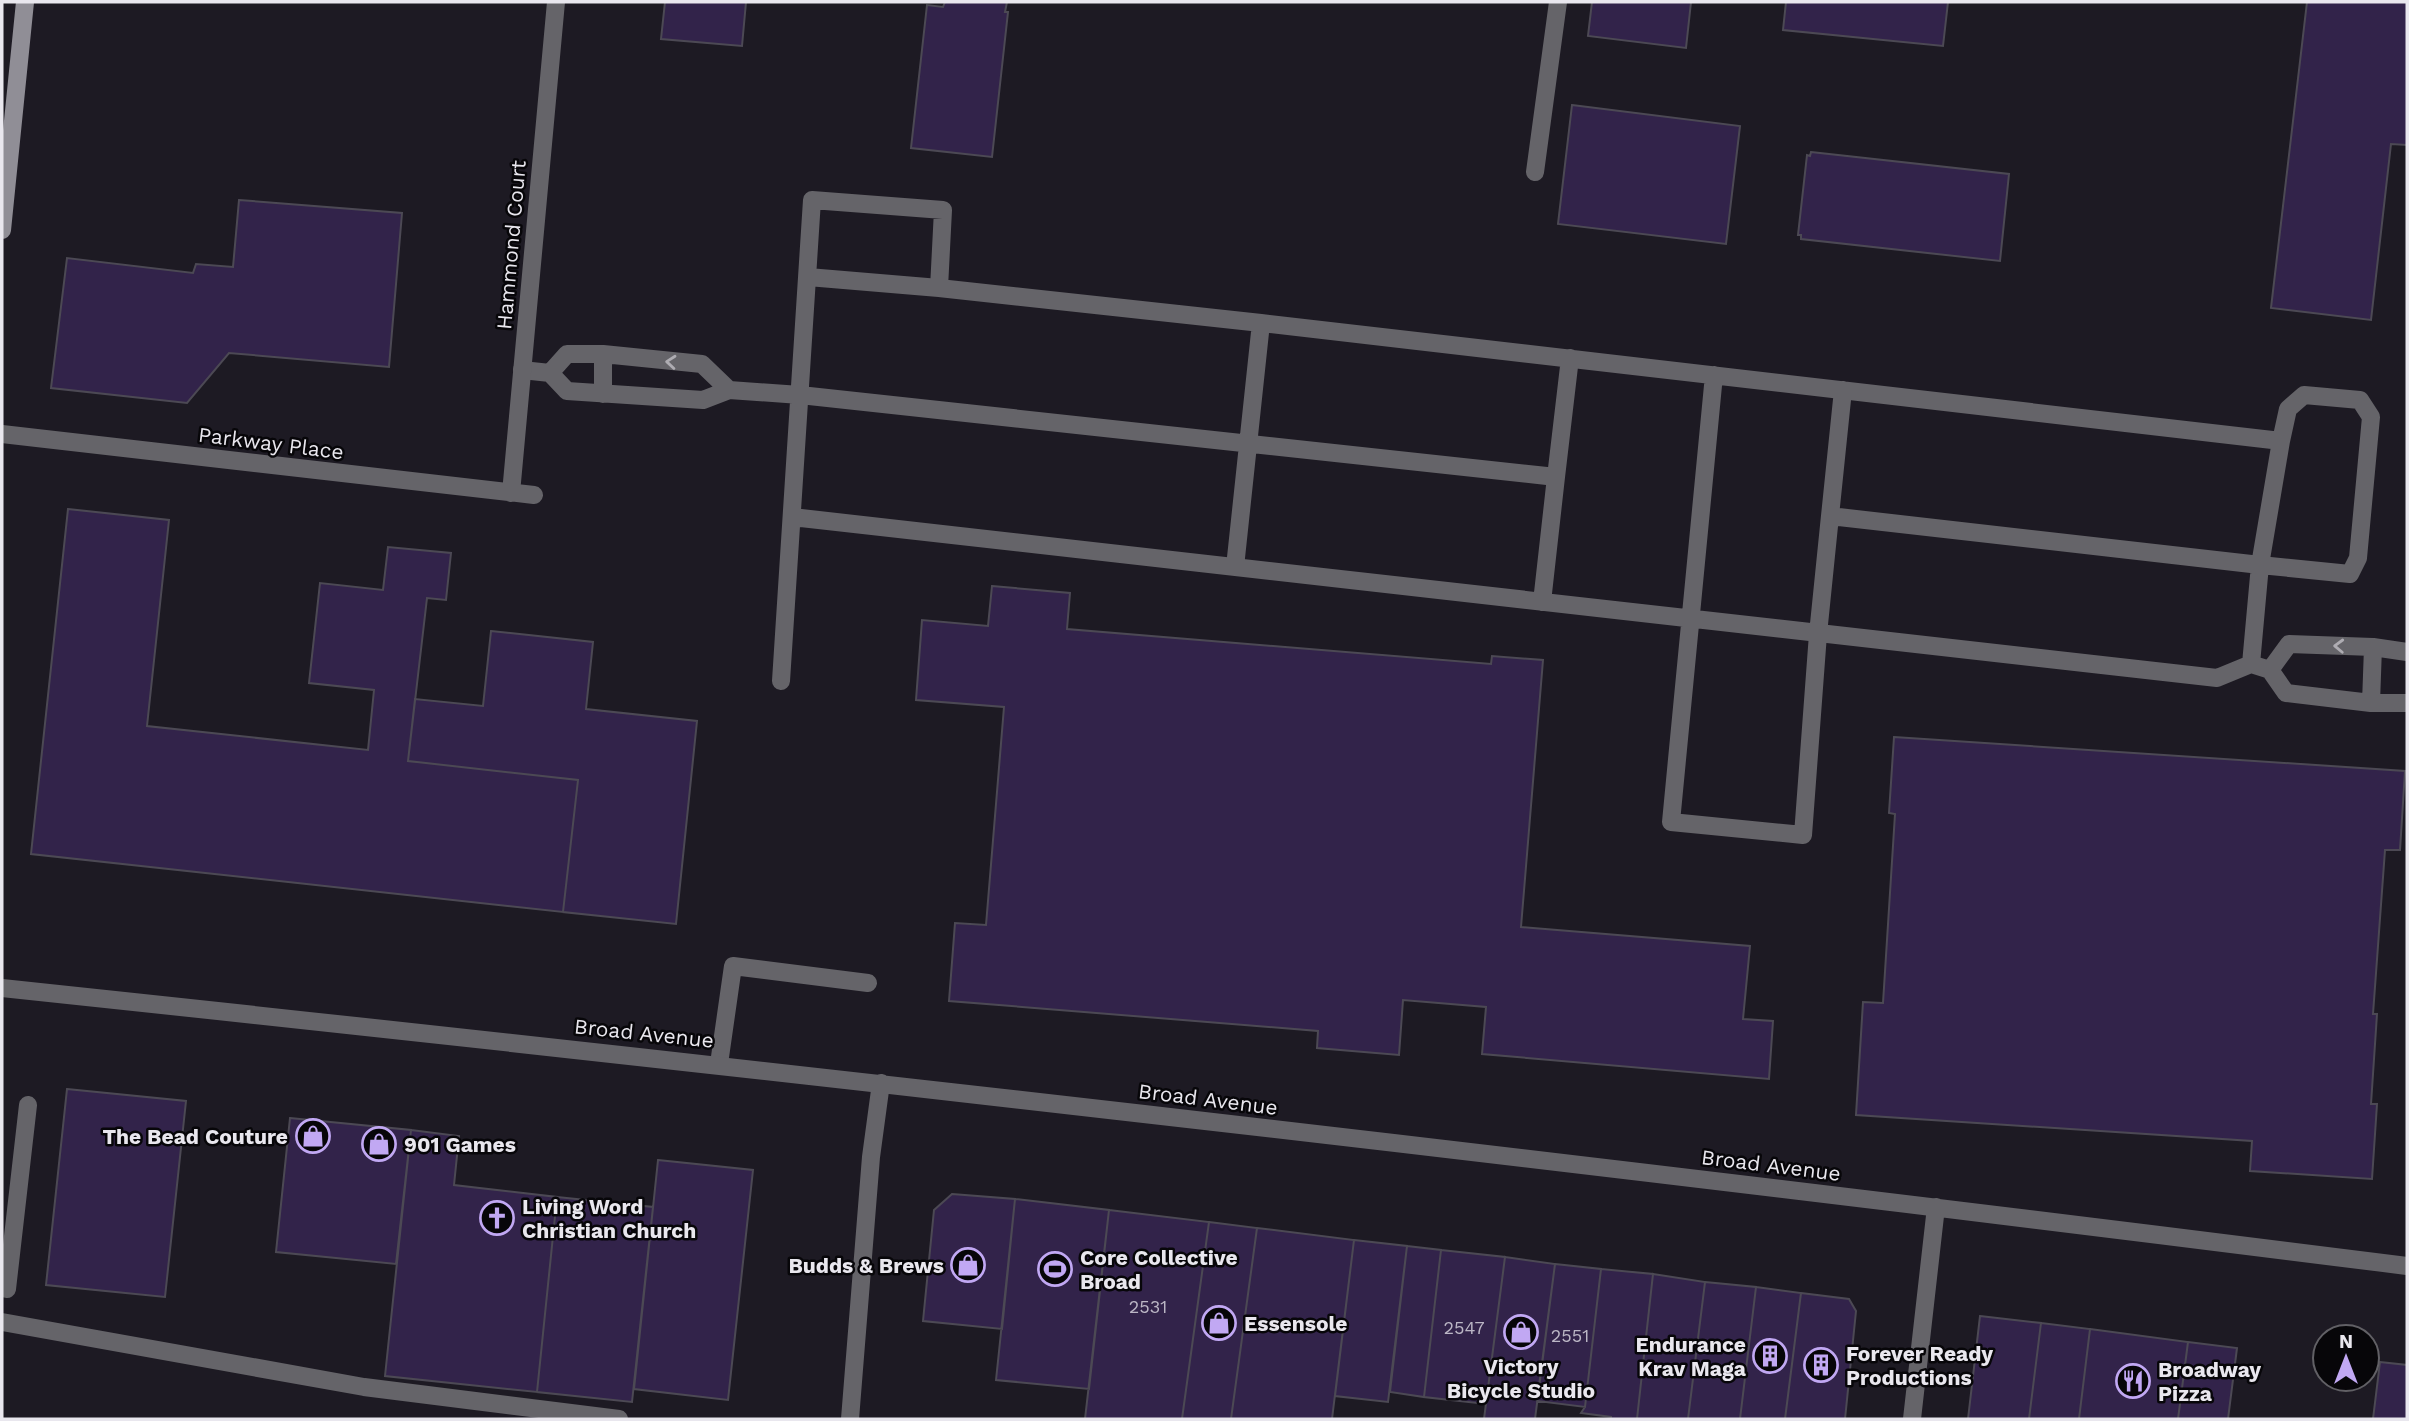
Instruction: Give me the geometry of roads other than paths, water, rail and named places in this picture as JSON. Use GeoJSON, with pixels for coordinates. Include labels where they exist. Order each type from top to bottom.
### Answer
{"type":"FeatureCollection","features":[{"type":"Feature","properties":{"kind":"main road"},"geometry":{"type":"LineString","coordinates":[[2,227],[25,2]]}},
{"type":"Feature","properties":{"kind":"street","name":"Hammond Court"},"geometry":{"type":"LineString","coordinates":[[511,493],[556,2]]}},
{"type":"Feature","properties":{"kind":"street"},"geometry":{"type":"LineString","coordinates":[[1535,172],[1558,2]]}},
{"type":"Feature","properties":{"kind":"street"},"geometry":{"type":"LineString","coordinates":[[781,681],[812,200],[943,211],[939,288]]}},
{"type":"Feature","properties":{"kind":"street"},"geometry":{"type":"LineString","coordinates":[[808,277],[939,288],[1261,323],[2281,441]]}},
{"type":"Feature","properties":{"kind":"street"},"geometry":{"type":"LineString","coordinates":[[1235,568],[1261,323]]}},
{"type":"Feature","properties":{"kind":"street"},"geometry":{"type":"LineString","coordinates":[[550,373],[567,354],[603,354],[702,365],[729,390]]}},
{"type":"Feature","properties":{"kind":"street"},"geometry":{"type":"LineString","coordinates":[[603,354],[603,394]]}},
{"type":"Feature","properties":{"kind":"street"},"geometry":{"type":"LineString","coordinates":[[1542,602],[1570,358]]}},
{"type":"Feature","properties":{"kind":"street"},"geometry":{"type":"LineString","coordinates":[[522,370],[550,373],[567,391],[703,400],[729,390],[800,396],[1556,478]]}},
{"type":"Feature","properties":{"kind":"street"},"geometry":{"type":"LineString","coordinates":[[1714,374],[1671,822],[1803,835],[1818,634],[1843,390]]}},
{"type":"Feature","properties":{"kind":"street"},"geometry":{"type":"LineString","coordinates":[[1830,516],[2260,565],[2350,574],[2358,558],[2371,417],[2361,400],[2304,395],[2288,409],[2260,565],[2251,664]]}},
{"type":"Feature","properties":{"kind":"street","name":"Parkway Place"},"geometry":{"type":"LineString","coordinates":[[2,434],[534,495]]}},
{"type":"Feature","properties":{"kind":"street"},"geometry":{"type":"LineString","coordinates":[[792,517],[2217,678],[2251,664],[2270,670],[2286,694],[2371,703],[2407,703]]}},
{"type":"Feature","properties":{"kind":"street"},"geometry":{"type":"LineString","coordinates":[[2270,670],[2289,644],[2374,647],[2407,652]]}},
{"type":"Feature","properties":{"kind":"street"},"geometry":{"type":"LineString","coordinates":[[2371,703],[2374,647]]}},
{"type":"Feature","properties":{"kind":"street"},"geometry":{"type":"LineString","coordinates":[[719,1064],[733,966],[868,983]]}},
{"type":"Feature","properties":{"kind":"street","name":"Broad Avenue"},"geometry":{"type":"LineString","coordinates":[[2,988],[719,1064],[1936,1207],[2407,1266]]}},
{"type":"Feature","properties":{"kind":"street"},"geometry":{"type":"LineString","coordinates":[[850,1419],[871,1157],[881,1083]]}},
{"type":"Feature","properties":{"kind":"street"},"geometry":{"type":"LineString","coordinates":[[2,1288],[7,1289],[27,1105]]}},
{"type":"Feature","properties":{"kind":"street"},"geometry":{"type":"LineString","coordinates":[[1912,1419],[1936,1207]]}},
{"type":"Feature","properties":{"kind":"street"},"geometry":{"type":"LineString","coordinates":[[2,1322],[364,1387],[619,1419]]}},
{"type":"Feature","properties":{"kind":"place","name":"The Bead Couture"},"geometry":{"type":"Point","coordinates":[313,1136]}},
{"type":"Feature","properties":{"kind":"place","name":"901 Games"},"geometry":{"type":"Point","coordinates":[379,1144]}},
{"type":"Feature","properties":{"kind":"place","name":"Living Word Christian Church"},"geometry":{"type":"Point","coordinates":[497,1218]}},
{"type":"Feature","properties":{"kind":"place","name":"Budds & Brews"},"geometry":{"type":"Point","coordinates":[968,1265]}},
{"type":"Feature","properties":{"kind":"place","name":"Core Collective Broad"},"geometry":{"type":"Point","coordinates":[1055,1269]}},
{"type":"Feature","properties":{"kind":"place","name":"Essensole"},"geometry":{"type":"Point","coordinates":[1219,1323]}},
{"type":"Feature","properties":{"kind":"place","name":"Victory Bicycle Studio"},"geometry":{"type":"Point","coordinates":[1521,1332]}},
{"type":"Feature","properties":{"kind":"place","name":"Endurance Krav Maga"},"geometry":{"type":"Point","coordinates":[1770,1356]}},
{"type":"Feature","properties":{"kind":"place","name":"Forever Ready Productions"},"geometry":{"type":"Point","coordinates":[1821,1365]}},
{"type":"Feature","properties":{"kind":"place","name":"Broadway Pizza"},"geometry":{"type":"Point","coordinates":[2133,1381]}}]}
